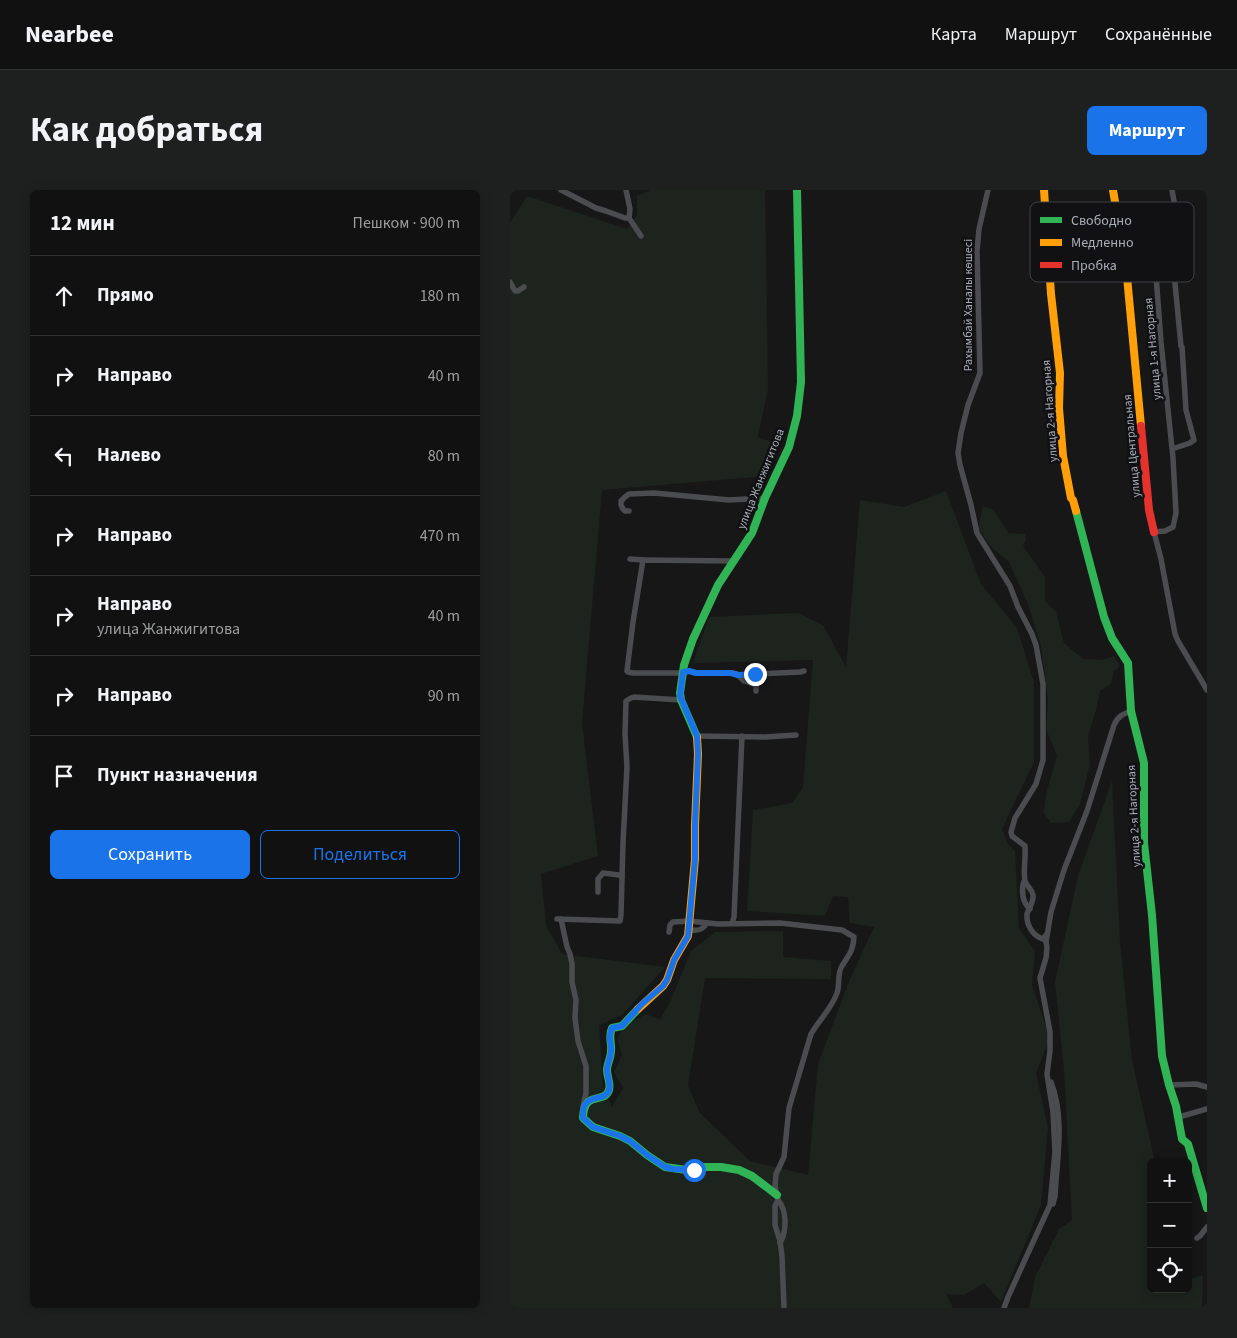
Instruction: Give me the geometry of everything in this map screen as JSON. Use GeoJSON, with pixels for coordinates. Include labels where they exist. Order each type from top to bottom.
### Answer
{"type":"FeatureCollection","features":[{"type":"Feature","properties":{"kind":"street"},"geometry":{"type":"LineString","coordinates":[[562,190],[596,208],[629,218]]}},
{"type":"Feature","properties":{"kind":"street"},"geometry":{"type":"LineString","coordinates":[[626,190],[630,209],[629,218],[641,236]]}},
{"type":"Feature","properties":{"kind":"street","name":"улица Жанжигитова"},"geometry":{"type":"LineString","coordinates":[[681,700],[680,693],[686,659],[702,618],[718,585],[752,533],[765,498],[789,447],[797,416],[801,392],[797,190]]}},
{"type":"Feature","properties":{"kind":"street","name":"Рахымбай Ханалы көшесі"},"geometry":{"type":"LineString","coordinates":[[988,190],[976,251],[980,373],[968,405],[958,453],[977,533],[1010,586],[1032,634],[1036,645],[1043,684],[1043,760],[1036,784],[1014,818],[1011,832],[1012,836],[1026,846],[1025,879]]}},
{"type":"Feature","properties":{"kind":"street"},"geometry":{"type":"LineString","coordinates":[[510,282],[515,291],[524,287]]}},
{"type":"Feature","properties":{"kind":"street","name":"улица 2-я Нагорная"},"geometry":{"type":"LineString","coordinates":[[1050,282],[1060,372],[1059,408],[1064,465],[1071,498],[1080,523],[1104,617],[1112,638],[1128,663],[1131,711],[1144,763],[1144,843],[1152,914],[1161,1047],[1182,1139],[1188,1144],[1207,1208]]}},
{"type":"Feature","properties":{"kind":"street","name":"улица Центральная"},"geometry":{"type":"LineString","coordinates":[[1128,282],[1151,527],[1161,559],[1175,634],[1207,690]]}},
{"type":"Feature","properties":{"kind":"street","name":"улица 1-я Нагорная"},"geometry":{"type":"LineString","coordinates":[[1154,532],[1160,532],[1173,527],[1176,513],[1157,282]]}},
{"type":"Feature","properties":{"kind":"street","name":"улица 1-я Нагорная"},"geometry":{"type":"LineString","coordinates":[[1172,449],[1194,440],[1186,406],[1184,363],[1175,282]]}},
{"type":"Feature","properties":{"kind":"street"},"geometry":{"type":"LineString","coordinates":[[630,511],[625,511],[621,505],[622,501],[629,494],[663,494],[729,500],[765,498]]}},
{"type":"Feature","properties":{"kind":"street"},"geometry":{"type":"LineString","coordinates":[[630,559],[733,561]]}},
{"type":"Feature","properties":{"kind":"street"},"geometry":{"type":"LineString","coordinates":[[643,560],[628,672],[689,671],[738,675],[804,671]]}},
{"type":"Feature","properties":{"kind":"street"},"geometry":{"type":"LineString","coordinates":[[738,675],[744,681],[756,685],[756,691]]}},
{"type":"Feature","properties":{"kind":"street"},"geometry":{"type":"LineString","coordinates":[[582,1108],[586,1102],[607,1094],[609,1089],[607,1072],[612,1048],[610,1041],[612,1028],[622,1026],[634,1012],[663,986],[674,960],[688,936],[695,859],[698,754],[697,736],[681,700],[634,697],[626,701],[627,767],[620,920],[559,919],[572,964],[578,1041],[586,1066],[586,1092],[582,1108],[583,1118],[593,1127],[630,1141],[665,1167],[694,1170],[705,1167],[721,1167],[739,1170],[752,1176],[780,1202],[786,1228],[780,1243]]}},
{"type":"Feature","properties":{"kind":"street"},"geometry":{"type":"LineString","coordinates":[[1004,1308],[1050,1207],[1055,1152],[1053,1112],[1047,1074],[1050,1032],[1040,978],[1046,958],[1047,934],[1051,912],[1087,812],[1114,725],[1122,714],[1131,711]]}},
{"type":"Feature","properties":{"kind":"street"},"geometry":{"type":"LineString","coordinates":[[697,736],[765,737],[796,735]]}},
{"type":"Feature","properties":{"kind":"street"},"geometry":{"type":"LineString","coordinates":[[732,924],[734,917],[742,736]]}},
{"type":"Feature","properties":{"kind":"street"},"geometry":{"type":"LineString","coordinates":[[598,892],[598,879],[602,874],[619,875],[622,877]]}},
{"type":"Feature","properties":{"kind":"street"},"geometry":{"type":"LineString","coordinates":[[1025,879],[1026,886],[1032,892],[1033,897],[1027,914],[1030,928],[1037,937],[1042,939],[1047,934]]}},
{"type":"Feature","properties":{"kind":"street"},"geometry":{"type":"LineString","coordinates":[[1025,879],[1023,896],[1026,906],[1030,909]]}},
{"type":"Feature","properties":{"kind":"street"},"geometry":{"type":"LineString","coordinates":[[669,932],[670,925],[673,922],[690,923]]}},
{"type":"Feature","properties":{"kind":"street"},"geometry":{"type":"LineString","coordinates":[[690,923],[691,930],[697,931],[705,927],[707,923],[780,923],[818,926],[842,930],[854,937],[851,952],[841,967],[834,1000],[811,1034],[787,1119],[784,1157],[776,1174],[775,1225],[782,1256],[784,1308]]}},
{"type":"Feature","properties":{"kind":"street"},"geometry":{"type":"LineString","coordinates":[[1169,1086],[1196,1084],[1207,1087]]}},
{"type":"Feature","properties":{"kind":"street"},"geometry":{"type":"LineString","coordinates":[[1178,1117],[1207,1109]]}},
{"type":"Feature","properties":{"kind":"street"},"geometry":{"type":"LineString","coordinates":[[1197,1238],[1207,1227]]}},
{"type":"Feature","properties":{"kind":"shaded area"},"geometry":{"type":"Polygon","coordinates":[[[651,190],[765,190],[768,389],[758,437],[779,445],[766,476],[602,490],[582,723],[598,856],[541,874],[546,925],[562,954],[665,967],[622,1015],[599,1025],[603,1086],[612,1107],[623,1088],[614,1072],[622,1055],[618,1041],[619,1035],[629,1024],[646,1014],[660,1020],[670,1002],[691,951],[715,932],[783,931],[783,957],[831,961],[831,979],[705,978],[688,1086],[700,1113],[750,1161],[808,1175],[818,1064],[850,979],[874,927],[850,923],[848,897],[833,896],[825,916],[747,911],[753,810],[792,803],[803,787],[813,660],[693,663],[709,617],[798,613],[823,625],[846,667],[860,500],[904,507],[946,491],[981,584],[1017,628],[1034,682],[1034,762],[1002,829],[1008,844],[1015,851],[1019,928],[1035,951],[1032,985],[1050,1038],[1036,1073],[1048,1128],[1041,1205],[1001,1302],[984,1283],[964,1295],[946,1294],[953,1308],[510,1308],[510,223],[527,196],[627,229],[637,215],[637,196],[651,190]]]}},
{"type":"Feature","properties":{"kind":"shaded area"},"geometry":{"type":"Polygon","coordinates":[[[983,506],[994,510],[1008,533],[1025,534],[1026,540],[1023,546],[1045,577],[1045,601],[1056,612],[1064,643],[1083,659],[1101,660],[1114,656],[1120,666],[1114,671],[1111,684],[1100,691],[1088,736],[1090,764],[1080,804],[1069,822],[1051,823],[1044,813],[1046,794],[1057,756],[1046,729],[1048,701],[1041,646],[1028,604],[1009,562],[991,547],[978,528],[983,506]]]}},
{"type":"Feature","properties":{"kind":"shaded area"},"geometry":{"type":"Polygon","coordinates":[[[1112,781],[1120,942],[1132,1060],[1154,1158],[1147,1158],[1147,1293],[1192,1293],[1192,1279],[1203,1275],[1202,1308],[1029,1308],[1035,1277],[1059,1229],[1072,1220],[1064,1070],[1055,982],[1078,876],[1112,781]]]}},
{"type":"Feature","properties":{"kind":"traffic: fast"},"geometry":{"type":"LineString","coordinates":[[697,737],[681,700],[680,693],[684,665],[693,639],[718,585],[752,533],[765,498],[789,447],[797,416],[801,382],[797,190]]}},
{"type":"Feature","properties":{"kind":"traffic: fast"},"geometry":{"type":"LineString","coordinates":[[1076,511],[1104,617],[1112,638],[1128,663],[1131,711],[1144,763],[1144,843],[1152,915],[1162,1056],[1176,1106],[1182,1139],[1188,1144],[1207,1208]]}},
{"type":"Feature","properties":{"kind":"traffic: fast"},"geometry":{"type":"LineString","coordinates":[[638,1009],[622,1026],[612,1028],[610,1034],[611,1054],[607,1070],[609,1090],[603,1097],[590,1100],[584,1109],[583,1118],[593,1127],[630,1141],[665,1167],[694,1171],[705,1167],[739,1170],[752,1176],[777,1195]]}},
{"type":"Feature","properties":{"kind":"traffic: slow"},"geometry":{"type":"LineString","coordinates":[[1044,190],[1045,202]]}},
{"type":"Feature","properties":{"kind":"traffic: slow"},"geometry":{"type":"LineString","coordinates":[[1113,190],[1115,202]]}},
{"type":"Feature","properties":{"kind":"traffic: slow"},"geometry":{"type":"LineString","coordinates":[[1050,282],[1060,373],[1059,408],[1063,456],[1071,498],[1076,511]]}},
{"type":"Feature","properties":{"kind":"traffic: slow"},"geometry":{"type":"LineString","coordinates":[[1128,282],[1141,426]]}},
{"type":"Feature","properties":{"kind":"traffic: slow"},"geometry":{"type":"LineString","coordinates":[[638,1009],[663,986],[674,960],[688,936],[695,859],[697,737]]}},
{"type":"Feature","properties":{"kind":"traffic: jam"},"geometry":{"type":"LineString","coordinates":[[1141,426],[1149,510],[1154,532]]}},
{"type":"Feature","properties":{"kind":"route"},"geometry":{"type":"LineString","coordinates":[[694,1170],[673,1169],[658,1164],[630,1141],[593,1127],[583,1118],[582,1108],[586,1102],[607,1094],[609,1089],[607,1072],[612,1048],[610,1041],[612,1028],[622,1026],[653,993],[663,986],[674,960],[688,936],[695,859],[698,754],[697,736],[680,696],[683,672],[755,674]]}}]}
